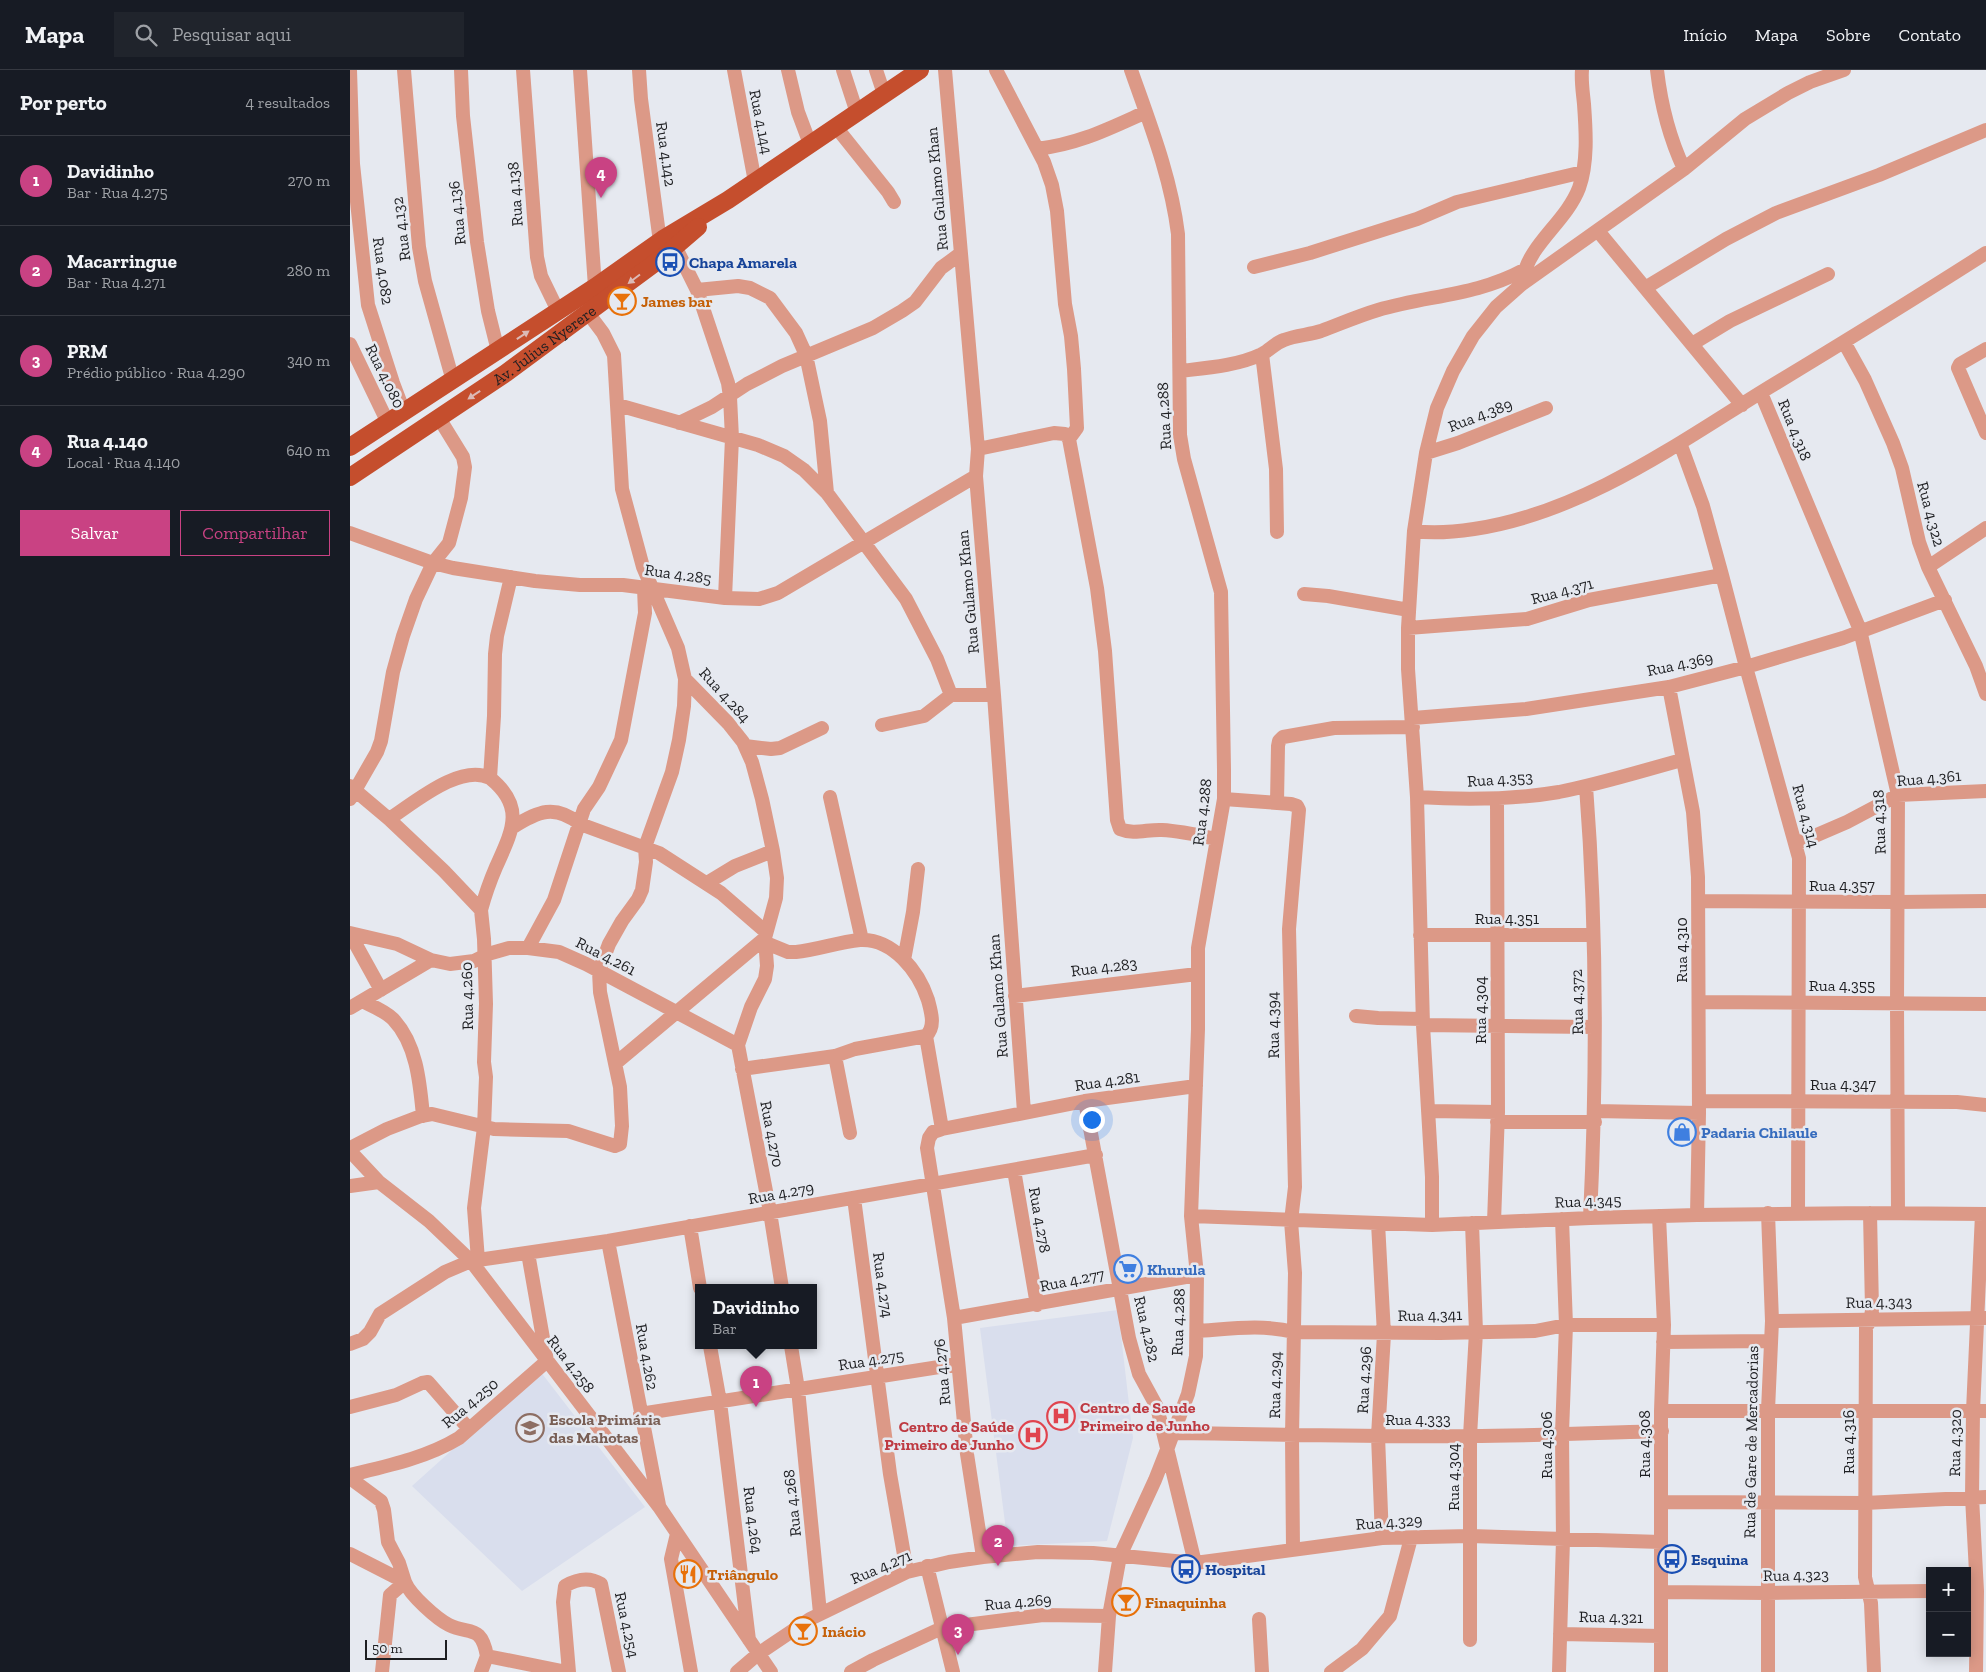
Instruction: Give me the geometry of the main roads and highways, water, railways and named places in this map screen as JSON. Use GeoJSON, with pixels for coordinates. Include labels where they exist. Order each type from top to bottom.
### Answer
{"type":"FeatureCollection","features":[{"type":"Feature","properties":{"kind":"main road","name":"Av. Julius Nyerere"},"geometry":{"type":"LineString","coordinates":[[350,477],[506,373],[588,313],[668,245],[728,200],[884,94],[903,75],[920,70]]}},
{"type":"Feature","properties":{"kind":"main road","name":"Av. Julius Nyerere"},"geometry":{"type":"LineString","coordinates":[[350,447],[558,311],[668,245]]}},
{"type":"Feature","properties":{"kind":"place","name":"Rua 4.140"},"geometry":{"type":"Point","coordinates":[601,198]}},
{"type":"Feature","properties":{"kind":"place","name":"Chapa Amarela"},"geometry":{"type":"Point","coordinates":[670,262]}},
{"type":"Feature","properties":{"kind":"place","name":"James bar"},"geometry":{"type":"Point","coordinates":[622,301]}},
{"type":"Feature","properties":{"kind":"place","name":"Padaria Chilaule"},"geometry":{"type":"Point","coordinates":[1682,1132]}},
{"type":"Feature","properties":{"kind":"place","name":"Khurula"},"geometry":{"type":"Point","coordinates":[1128,1269]}},
{"type":"Feature","properties":{"kind":"place","name":"Davidinho"},"geometry":{"type":"Point","coordinates":[756,1407]}},
{"type":"Feature","properties":{"kind":"place","name":"Centro de Saude Primeiro de Junho"},"geometry":{"type":"Point","coordinates":[1061,1416]}},
{"type":"Feature","properties":{"kind":"place","name":"Escola Primária das Mahotas"},"geometry":{"type":"Point","coordinates":[530,1428]}},
{"type":"Feature","properties":{"kind":"place","name":"Centro de Saúde Primeiro de Junho"},"geometry":{"type":"Point","coordinates":[1033,1435]}},
{"type":"Feature","properties":{"kind":"place","name":"Esquina"},"geometry":{"type":"Point","coordinates":[1672,1559]}},
{"type":"Feature","properties":{"kind":"place","name":"Macarringue"},"geometry":{"type":"Point","coordinates":[998,1566]}},
{"type":"Feature","properties":{"kind":"place","name":"Hospital"},"geometry":{"type":"Point","coordinates":[1186,1569]}},
{"type":"Feature","properties":{"kind":"place","name":"Triângulo"},"geometry":{"type":"Point","coordinates":[688,1574]}},
{"type":"Feature","properties":{"kind":"place","name":"Finaquinha"},"geometry":{"type":"Point","coordinates":[1126,1602]}},
{"type":"Feature","properties":{"kind":"place","name":"Inácio"},"geometry":{"type":"Point","coordinates":[803,1631]}},
{"type":"Feature","properties":{"kind":"place","name":"PRM"},"geometry":{"type":"Point","coordinates":[958,1655]}}]}
